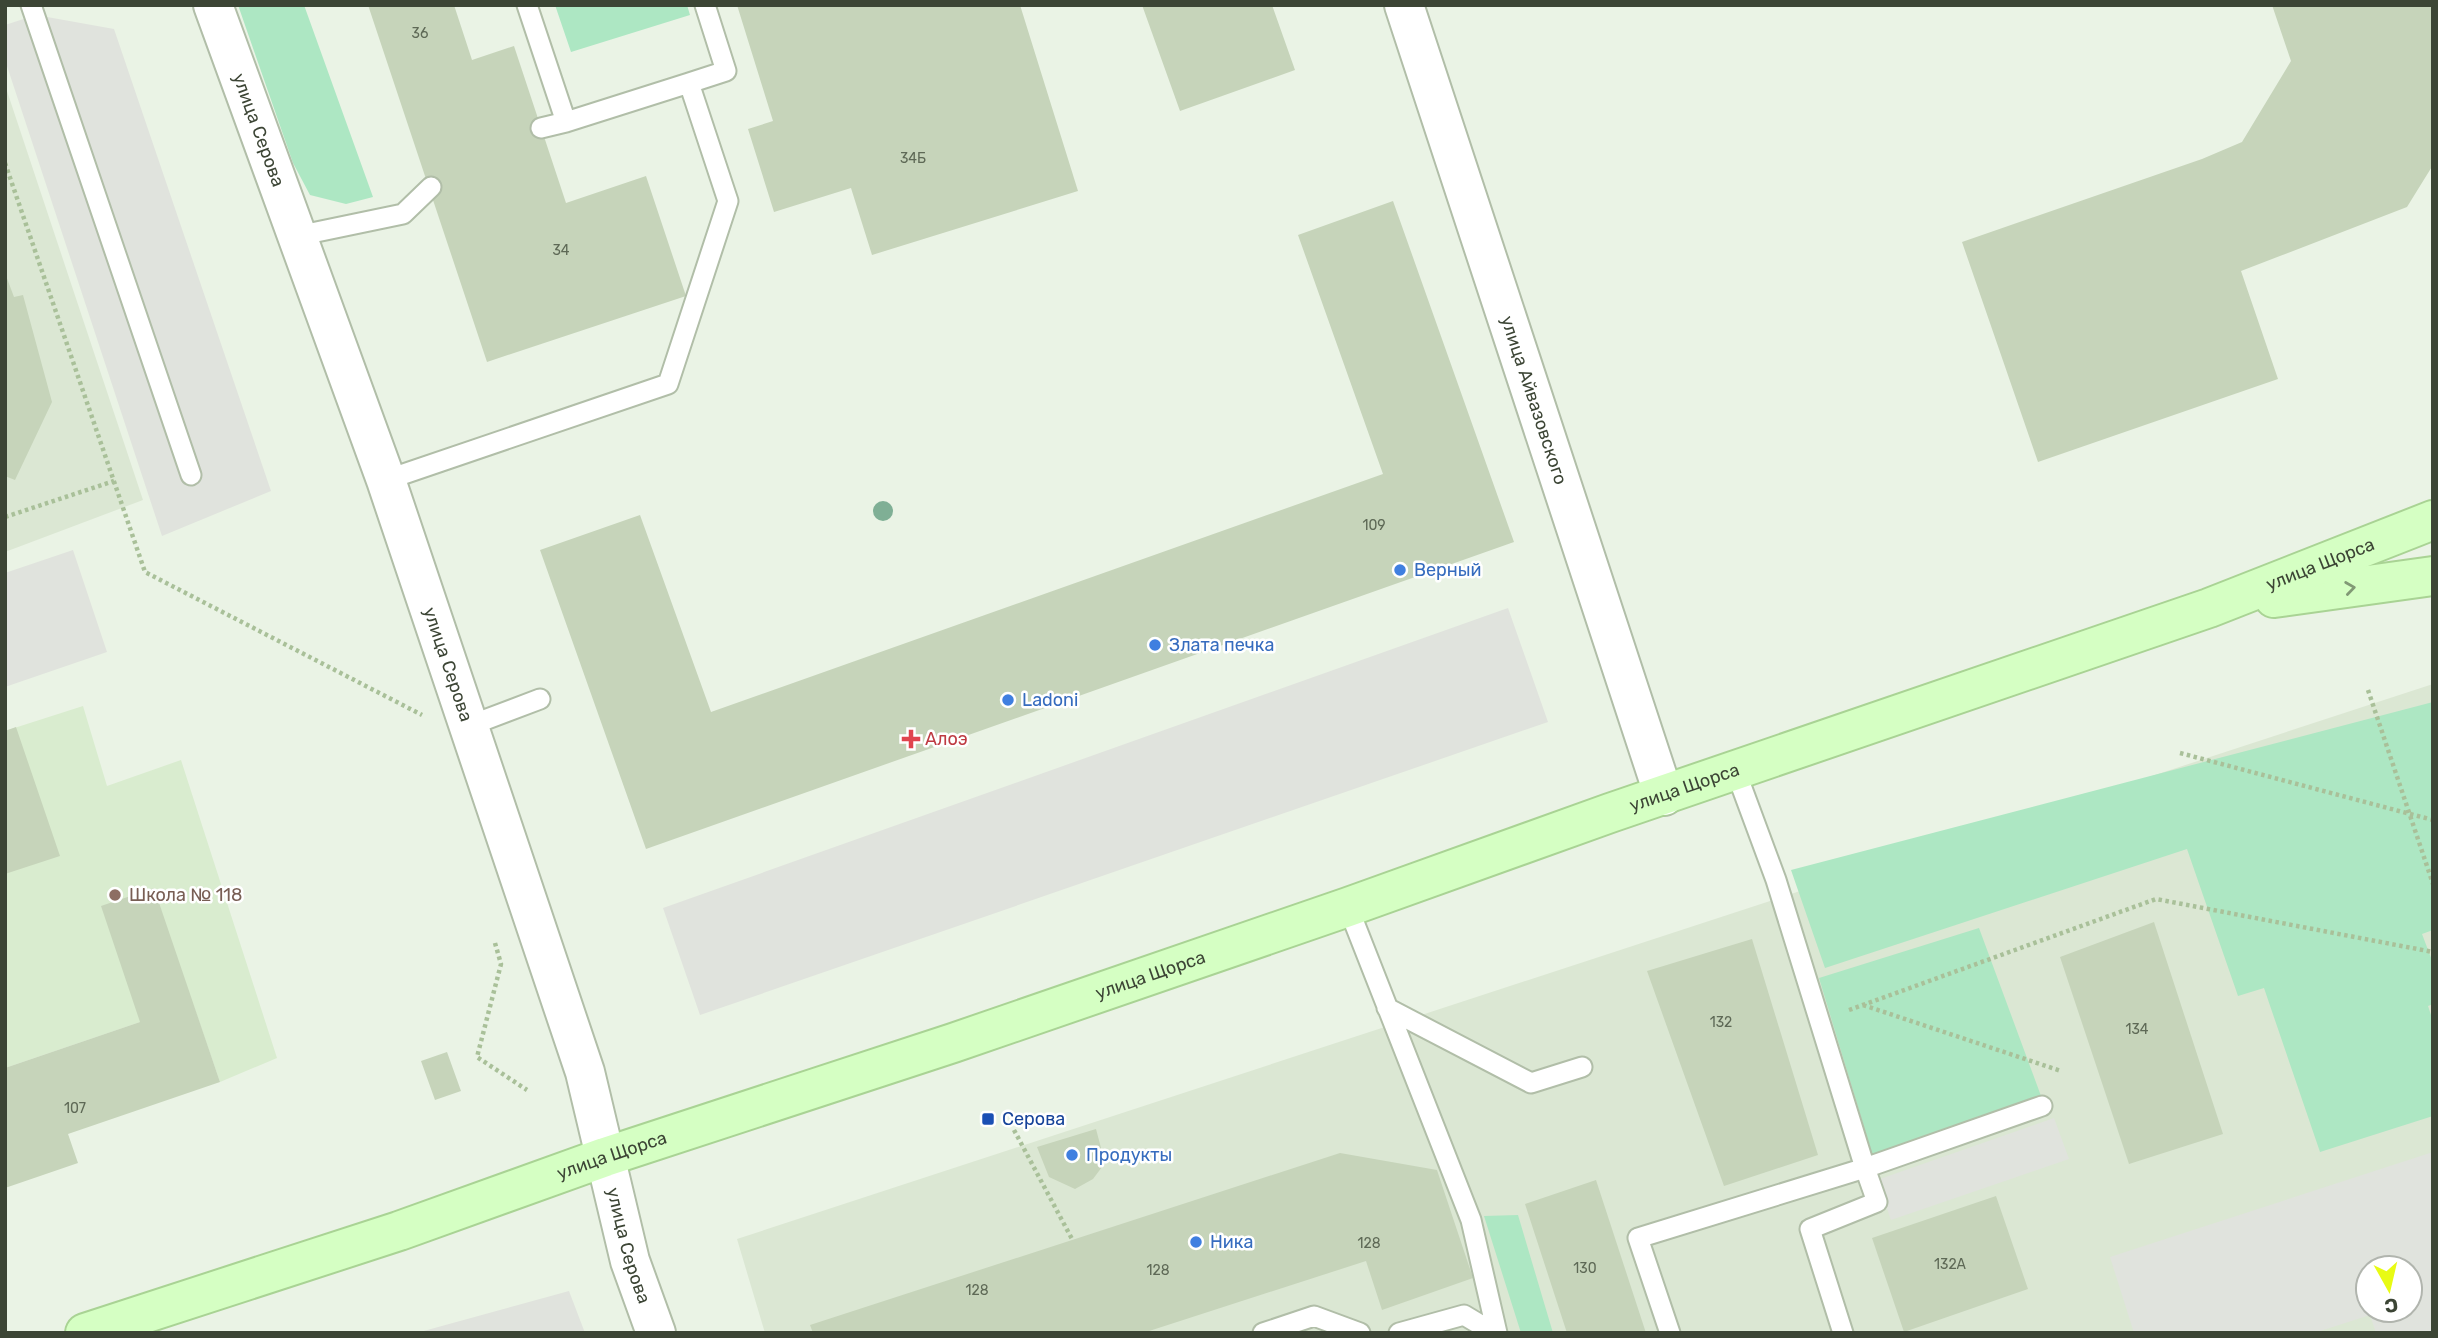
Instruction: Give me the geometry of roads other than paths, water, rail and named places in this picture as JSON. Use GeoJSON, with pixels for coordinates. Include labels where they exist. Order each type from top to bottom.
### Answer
{"type":"FeatureCollection","features":[{"type":"Feature","properties":{"kind":"main road","name":"улица Щорса"},"geometry":{"type":"LineString","coordinates":[[85,1333],[399,1231],[605,1157],[953,1043],[1736,772],[2209,608],[2433,520]]}},
{"type":"Feature","properties":{"kind":"main road","name":"улица Щорса"},"geometry":{"type":"LineString","coordinates":[[2209,608],[2433,576]]}},
{"type":"Feature","properties":{"kind":"street","name":"улица Серова"},"geometry":{"type":"LineString","coordinates":[[213,5],[386,480],[466,727],[585,1072],[630,1261],[656,1333]]}},
{"type":"Feature","properties":{"kind":"street","name":"улица Айвазовского"},"geometry":{"type":"LineString","coordinates":[[1404,5],[1664,796]]}},
{"type":"Feature","properties":{"kind":"lane"},"geometry":{"type":"LineString","coordinates":[[31,5],[191,475]]}},
{"type":"Feature","properties":{"kind":"lane"},"geometry":{"type":"LineString","coordinates":[[527,5],[566,121]]}},
{"type":"Feature","properties":{"kind":"lane"},"geometry":{"type":"LineString","coordinates":[[541,128],[726,71],[705,5]]}},
{"type":"Feature","properties":{"kind":"lane"},"geometry":{"type":"LineString","coordinates":[[386,480],[668,384],[728,201],[689,83]]}},
{"type":"Feature","properties":{"kind":"lane"},"geometry":{"type":"LineString","coordinates":[[297,236],[403,214],[431,187]]}},
{"type":"Feature","properties":{"kind":"lane"},"geometry":{"type":"LineString","coordinates":[[466,727],[540,699]]}},
{"type":"Feature","properties":{"kind":"lane"},"geometry":{"type":"LineString","coordinates":[[1736,772],[1776,880],[1877,1202],[1810,1229],[1843,1333]]}},
{"type":"Feature","properties":{"kind":"lane"},"geometry":{"type":"LineString","coordinates":[[1348,906],[1471,1220],[1496,1333]]}},
{"type":"Feature","properties":{"kind":"lane"},"geometry":{"type":"LineString","coordinates":[[1387,1008],[1531,1083],[1582,1067]]}},
{"type":"Feature","properties":{"kind":"lane"},"geometry":{"type":"LineString","coordinates":[[1670,1333],[1638,1238],[1865,1168],[2042,1106]]}},
{"type":"Feature","properties":{"kind":"lane"},"geometry":{"type":"LineString","coordinates":[[1399,1333],[1464,1315],[1496,1333]]}},
{"type":"Feature","properties":{"kind":"lane"},"geometry":{"type":"LineString","coordinates":[[1263,1333],[1314,1317],[1360,1333]]}},
{"type":"Feature","properties":{"kind":"place","name":"Верный"},"geometry":{"type":"Point","coordinates":[1400,570]}},
{"type":"Feature","properties":{"kind":"place","name":"Злата печка"},"geometry":{"type":"Point","coordinates":[1155,645]}},
{"type":"Feature","properties":{"kind":"place","name":"Ladoni"},"geometry":{"type":"Point","coordinates":[1008,700]}},
{"type":"Feature","properties":{"kind":"place","name":"Алоэ"},"geometry":{"type":"Point","coordinates":[911,739]}},
{"type":"Feature","properties":{"kind":"place","name":"Школа № 118"},"geometry":{"type":"Point","coordinates":[115,895]}},
{"type":"Feature","properties":{"kind":"place","name":"Серова"},"geometry":{"type":"Point","coordinates":[988,1119]}},
{"type":"Feature","properties":{"kind":"place","name":"Продукты"},"geometry":{"type":"Point","coordinates":[1072,1155]}},
{"type":"Feature","properties":{"kind":"place","name":"Ника"},"geometry":{"type":"Point","coordinates":[1196,1242]}}]}
